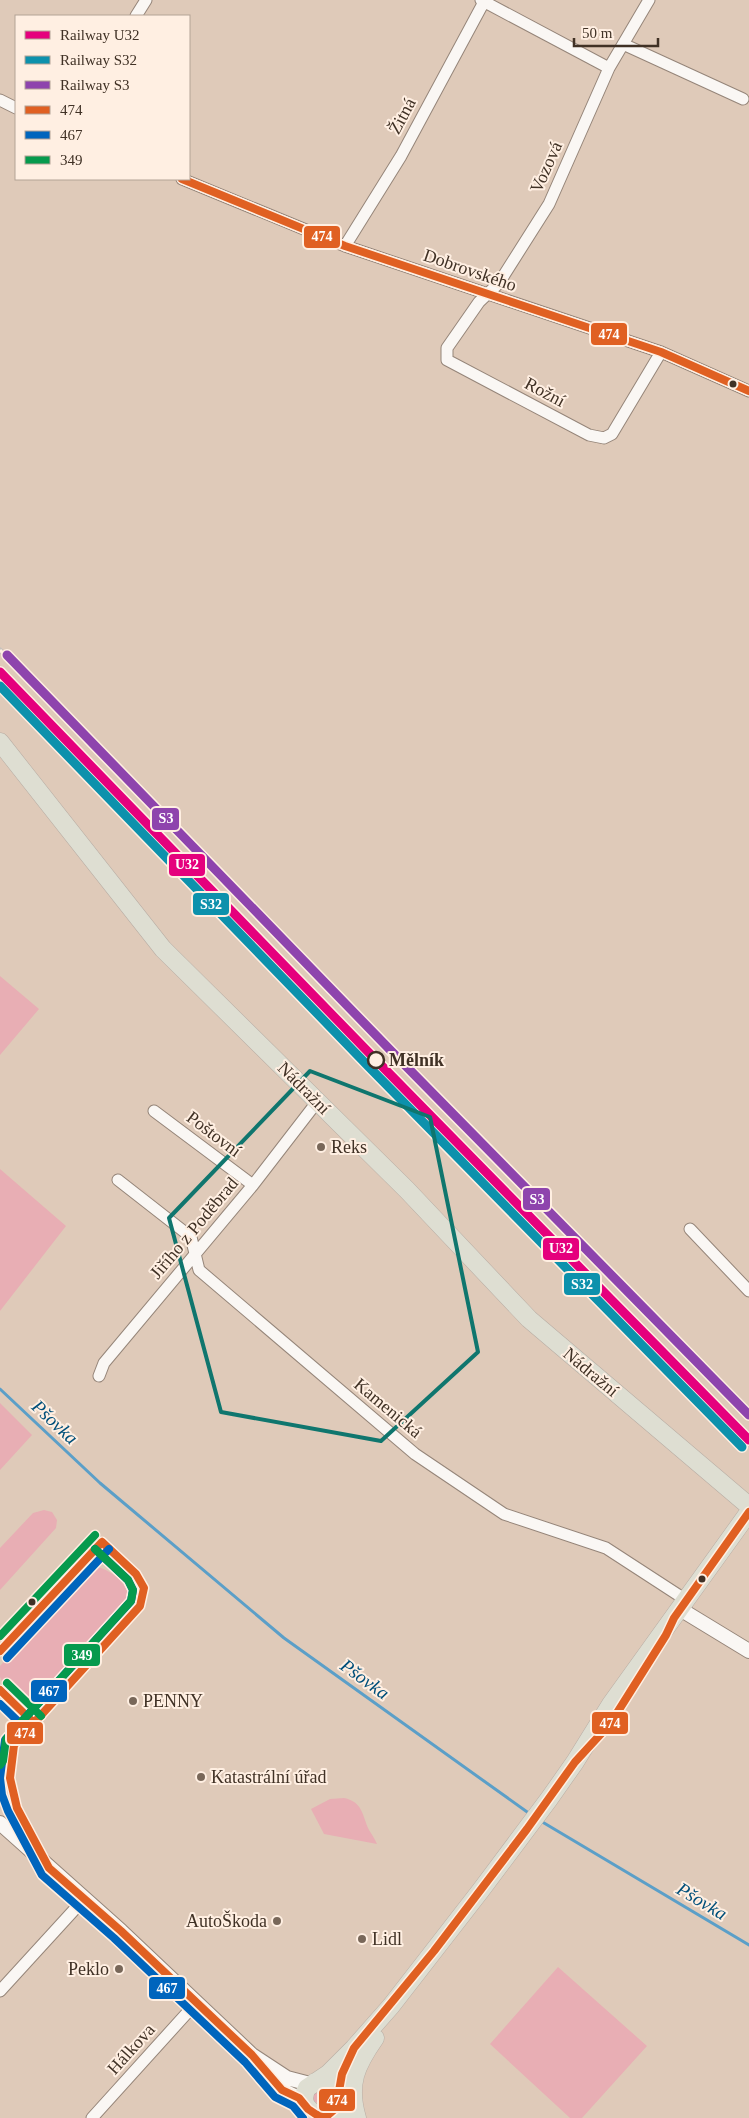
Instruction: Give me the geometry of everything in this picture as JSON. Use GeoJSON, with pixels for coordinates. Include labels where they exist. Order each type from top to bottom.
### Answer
{"type":"FeatureCollection","features":[{"type":"Feature","properties":{"kind":"main road","name":"Nádražní"},"geometry":{"type":"LineString","coordinates":[[0,742],[162,949],[407,1190],[529,1319],[749,1506]]}},
{"type":"Feature","properties":{"kind":"main road"},"geometry":{"type":"LineString","coordinates":[[354,2048],[342,2074],[340,2104],[328,2114],[314,2113],[304,2094],[313,2083],[328,2074],[354,2048],[391,2006],[532,1823],[575,1762],[611,1704],[749,1512]]}},
{"type":"Feature","properties":{"kind":"main road"},"geometry":{"type":"LineString","coordinates":[[356,2118],[352,2092],[353,2078],[362,2057],[378,2034],[391,2006]]}},
{"type":"Feature","properties":{"kind":"main road"},"geometry":{"type":"LineString","coordinates":[[313,2083],[326,2081],[331,2083],[340,2104]]}},
{"type":"Feature","properties":{"kind":"street","name":"Vozová"},"geometry":{"type":"LineString","coordinates":[[486,295],[499,283],[549,204],[609,68],[649,0]]}},
{"type":"Feature","properties":{"kind":"street"},"geometry":{"type":"LineString","coordinates":[[136,15],[143,1]]}},
{"type":"Feature","properties":{"kind":"street"},"geometry":{"type":"LineString","coordinates":[[483,1],[609,68]]}},
{"type":"Feature","properties":{"kind":"street","name":"Žitná"},"geometry":{"type":"LineString","coordinates":[[345,246],[400,156],[483,1]]}},
{"type":"Feature","properties":{"kind":"street"},"geometry":{"type":"LineString","coordinates":[[623,44],[743,99]]}},
{"type":"Feature","properties":{"kind":"street"},"geometry":{"type":"LineString","coordinates":[[0,100],[15,108]]}},
{"type":"Feature","properties":{"kind":"street","name":"Dobrovského"},"geometry":{"type":"LineString","coordinates":[[184,180],[345,246],[486,295],[662,352],[749,391]]}},
{"type":"Feature","properties":{"kind":"street","name":"Rožní"},"geometry":{"type":"LineString","coordinates":[[486,295],[447,348],[447,360],[597,437],[604,438],[612,434],[662,352]]}},
{"type":"Feature","properties":{"kind":"street","name":"Jiřího z Poděbrad"},"geometry":{"type":"LineString","coordinates":[[99,1376],[104,1363],[253,1185],[317,1102]]}},
{"type":"Feature","properties":{"kind":"street","name":"Poštovní"},"geometry":{"type":"LineString","coordinates":[[154,1111],[253,1185]]}},
{"type":"Feature","properties":{"kind":"street","name":"Kamenická"},"geometry":{"type":"LineString","coordinates":[[118,1180],[191,1237],[199,1270],[415,1454],[504,1514],[606,1548],[680,1609]]}},
{"type":"Feature","properties":{"kind":"street"},"geometry":{"type":"LineString","coordinates":[[690,1229],[749,1291]]}},
{"type":"Feature","properties":{"kind":"street"},"geometry":{"type":"LineString","coordinates":[[680,1609],[749,1651]]}},
{"type":"Feature","properties":{"kind":"street"},"geometry":{"type":"LineString","coordinates":[[0,1823],[85,1898],[252,2055],[287,2078],[313,2083]]}},
{"type":"Feature","properties":{"kind":"street"},"geometry":{"type":"LineString","coordinates":[[0,1991],[85,1898]]}},
{"type":"Feature","properties":{"kind":"street","name":"Hálkova"},"geometry":{"type":"LineString","coordinates":[[92,2118],[196,2004]]}},
{"type":"Feature","properties":{"kind":"street"},"geometry":{"type":"LineString","coordinates":[[252,2055],[282,2090],[299,2098],[314,2113]]}},
{"type":"Feature","properties":{"kind":"highlighted area"},"geometry":{"type":"Polygon","coordinates":[[[310,1071],[430,1117],[478,1352],[381,1441],[221,1412],[169,1218],[310,1071]]]}},
{"type":"Feature","properties":{"kind":"shaded area"},"geometry":{"type":"Polygon","coordinates":[[[0,976],[39,1009],[0,1055],[0,976]]]}},
{"type":"Feature","properties":{"kind":"shaded area"},"geometry":{"type":"Polygon","coordinates":[[[0,1169],[66,1226],[0,1311],[0,1169]]]}},
{"type":"Feature","properties":{"kind":"shaded area"},"geometry":{"type":"Polygon","coordinates":[[[0,1403],[32,1435],[0,1470],[0,1403]]]}},
{"type":"Feature","properties":{"kind":"shaded area"},"geometry":{"type":"Polygon","coordinates":[[[44,1510],[52,1512],[57,1520],[56,1528],[0,1590],[0,1548],[33,1513],[44,1510]]]}},
{"type":"Feature","properties":{"kind":"shaded area"},"geometry":{"type":"Polygon","coordinates":[[[97,1567],[114,1575],[124,1585],[127,1590],[127,1602],[39,1700],[35,1703],[28,1703],[2,1681],[0,1666],[87,1570],[97,1567]]]}},
{"type":"Feature","properties":{"kind":"shaded area"},"geometry":{"type":"Polygon","coordinates":[[[344,1798],[358,1806],[377,1844],[324,1834],[311,1809],[330,1799],[344,1798]]]}},
{"type":"Feature","properties":{"kind":"shaded area"},"geometry":{"type":"Polygon","coordinates":[[[558,1967],[647,2046],[582,2118],[570,2118],[490,2044],[558,1967]]]}},
{"type":"Feature","properties":{"kind":"shaded area"},"geometry":{"type":"Polygon","coordinates":[[[326,2088],[332,2103],[326,2109],[310,2098],[311,2093],[326,2088]]]}},
{"type":"Feature","properties":{"kind":"waterway","name":"Pšovka"},"geometry":{"type":"LineString","coordinates":[[0,1389],[100,1483],[284,1638],[530,1814]]}},
{"type":"Feature","properties":{"kind":"waterway","name":"Pšovka"},"geometry":{"type":"LineString","coordinates":[[539,1820],[749,1945]]}},
{"type":"Feature","properties":{"kind":"railway"},"geometry":{"type":"LineString","coordinates":[[0,650],[749,1418]]}},
{"type":"Feature","properties":{"kind":"rail line","name":"S3"},"geometry":{"type":"LineString","coordinates":[[7,655],[398,1058],[749,1415]]}},
{"type":"Feature","properties":{"kind":"rail line","name":"U32"},"geometry":{"type":"LineString","coordinates":[[0,672],[376,1060],[749,1440]]}},
{"type":"Feature","properties":{"kind":"rail line","name":"S32"},"geometry":{"type":"LineString","coordinates":[[0,686],[369,1067],[742,1447]]}},
{"type":"Feature","properties":{"kind":"transit line","name":"474"},"geometry":{"type":"LineString","coordinates":[[184,180],[345,246],[661,352],[749,391]]}},
{"type":"Feature","properties":{"kind":"transit line","name":"474"},"geometry":{"type":"LineString","coordinates":[[102,1542],[136,1574],[144,1588],[140,1606],[14,1745],[10,1778],[17,1808],[49,1868],[121,1931],[252,2055],[282,2090],[299,2098],[308,2109],[317,2115],[328,2115],[336,2108],[342,2074],[354,2048],[434,1951],[527,1829],[575,1762],[610,1724],[666,1635],[674,1618],[749,1512]]}},
{"type":"Feature","properties":{"kind":"transit line","name":"349"},"geometry":{"type":"LineString","coordinates":[[0,1636],[95,1535]]}},
{"type":"Feature","properties":{"kind":"transit line","name":"474"},"geometry":{"type":"LineString","coordinates":[[0,1651],[102,1542]]}},
{"type":"Feature","properties":{"kind":"transit line","name":"467"},"geometry":{"type":"LineString","coordinates":[[95,1549],[128,1580],[133,1590],[131,1601],[5,1740],[0,1778],[2,1795],[8,1811],[42,1875],[114,1938],[245,2062],[275,2097],[293,2106],[303,2118]]}},
{"type":"Feature","properties":{"kind":"transit line","name":"349"},"geometry":{"type":"LineString","coordinates":[[0,1765],[3,1761],[6,1739],[131,1601],[133,1590],[128,1580],[95,1549]]}},
{"type":"Feature","properties":{"kind":"transit line","name":"467"},"geometry":{"type":"LineString","coordinates":[[7,1658],[109,1549]]}},
{"type":"Feature","properties":{"kind":"transit line","name":"349"},"geometry":{"type":"LineString","coordinates":[[7,1683],[41,1716]]}},
{"type":"Feature","properties":{"kind":"transit line","name":"474"},"geometry":{"type":"LineString","coordinates":[[0,1690],[34,1723]]}},
{"type":"Feature","properties":{"kind":"transit line","name":"467"},"geometry":{"type":"LineString","coordinates":[[0,1704],[27,1730]]}},
{"type":"Feature","properties":{"kind":"place","name":"Mělník"},"geometry":{"type":"Point","coordinates":[376,1060]}},
{"type":"Feature","properties":{"kind":"place","name":"Reks"},"geometry":{"type":"Point","coordinates":[321,1147]}},
{"type":"Feature","properties":{"kind":"place","name":"PENNY"},"geometry":{"type":"Point","coordinates":[133,1701]}},
{"type":"Feature","properties":{"kind":"place","name":"Katastrální úřad"},"geometry":{"type":"Point","coordinates":[201,1777]}},
{"type":"Feature","properties":{"kind":"place","name":"AutoŠkoda"},"geometry":{"type":"Point","coordinates":[277,1921]}},
{"type":"Feature","properties":{"kind":"place","name":"Lidl"},"geometry":{"type":"Point","coordinates":[362,1939]}},
{"type":"Feature","properties":{"kind":"place","name":"Peklo"},"geometry":{"type":"Point","coordinates":[119,1969]}}]}
